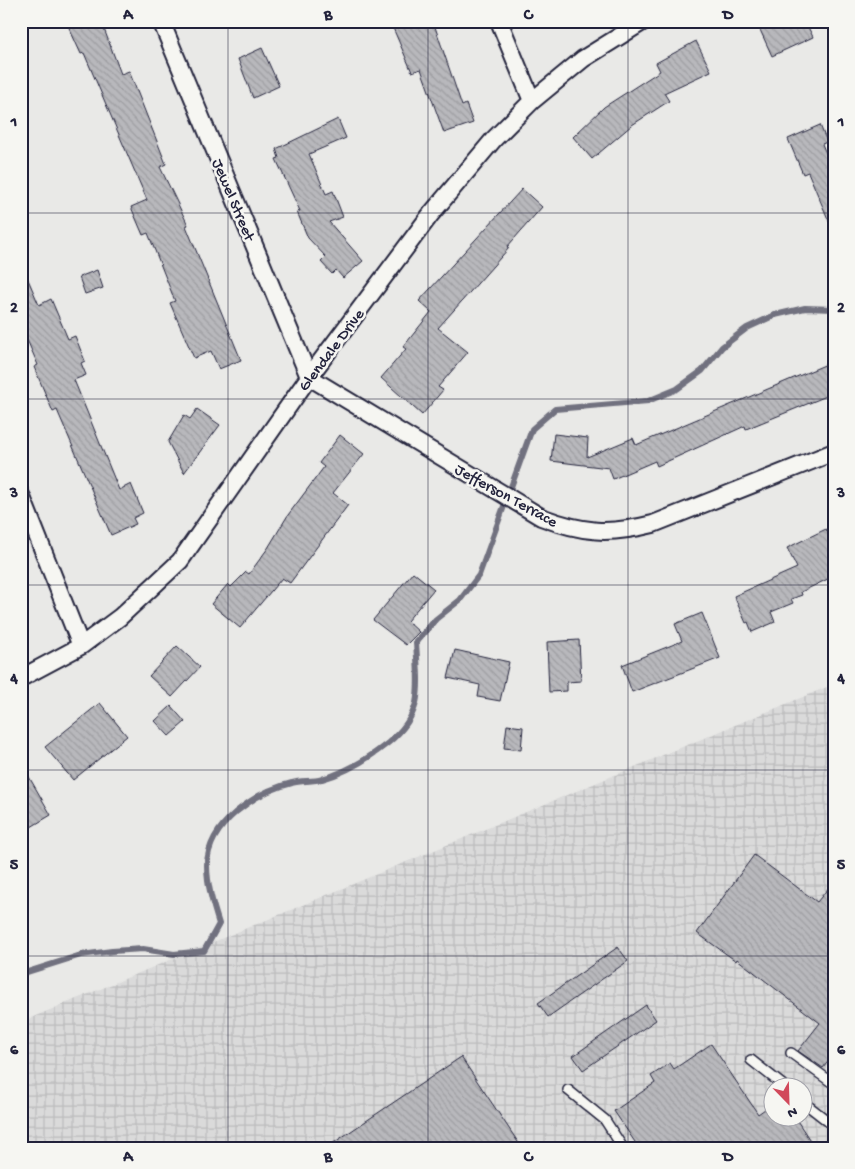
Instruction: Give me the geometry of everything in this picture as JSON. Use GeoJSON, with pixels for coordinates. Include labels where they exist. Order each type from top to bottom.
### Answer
{"type":"FeatureCollection","features":[{"type":"Feature","properties":{"kind":"street","name":"Jewel Street"},"geometry":{"type":"LineString","coordinates":[[162,21],[309,377]]}},
{"type":"Feature","properties":{"kind":"street"},"geometry":{"type":"LineString","coordinates":[[498,21],[532,101]]}},
{"type":"Feature","properties":{"kind":"street","name":"Glendale Drive"},"geometry":{"type":"LineString","coordinates":[[21,678],[81,646],[120,617],[180,561],[309,377],[431,214],[494,139],[532,101],[583,59],[644,21]]}},
{"type":"Feature","properties":{"kind":"street","name":"Jefferson Terrace"},"geometry":{"type":"LineString","coordinates":[[309,377],[541,517],[568,528],[599,532],[625,531],[653,524],[834,452]]}},
{"type":"Feature","properties":{"kind":"street"},"geometry":{"type":"LineString","coordinates":[[21,495],[81,646]]}},
{"type":"Feature","properties":{"kind":"lane"},"geometry":{"type":"LineString","coordinates":[[791,1053],[834,1084]]}},
{"type":"Feature","properties":{"kind":"lane"},"geometry":{"type":"LineString","coordinates":[[751,1060],[771,1076]]}},
{"type":"Feature","properties":{"kind":"lane"},"geometry":{"type":"LineString","coordinates":[[568,1090],[605,1120],[624,1148]]}},
{"type":"Feature","properties":{"kind":"lane"},"geometry":{"type":"LineString","coordinates":[[812,1109],[834,1126]]}},
{"type":"Feature","properties":{"kind":"shaded area"},"geometry":{"type":"Polygon","coordinates":[[[834,684],[834,1148],[21,1148],[21,1022],[834,684]]]}},
{"type":"Feature","properties":{"kind":"building"},"geometry":{"type":"Polygon","coordinates":[[[66,21],[101,21],[121,74],[129,71],[166,164],[160,167],[188,225],[186,226],[241,360],[219,369],[211,351],[194,358],[170,303],[175,301],[148,233],[143,235],[131,207],[147,200],[84,53],[81,54],[66,21]]]}},
{"type":"Feature","properties":{"kind":"building"},"geometry":{"type":"Polygon","coordinates":[[[390,21],[433,21],[462,106],[466,104],[473,123],[444,133],[421,69],[412,72],[390,21]]]}},
{"type":"Feature","properties":{"kind":"building"},"geometry":{"type":"Polygon","coordinates":[[[756,21],[805,21],[813,37],[772,56],[756,21]]]}},
{"type":"Feature","properties":{"kind":"building"},"geometry":{"type":"Polygon","coordinates":[[[696,41],[711,71],[664,93],[669,101],[632,125],[592,159],[573,137],[604,107],[660,71],[656,63],[696,41]]]}},
{"type":"Feature","properties":{"kind":"building"},"geometry":{"type":"Polygon","coordinates":[[[262,48],[279,86],[253,98],[238,59],[262,48]]]}},
{"type":"Feature","properties":{"kind":"building"},"geometry":{"type":"Polygon","coordinates":[[[338,119],[346,138],[309,154],[326,194],[333,191],[343,217],[329,222],[363,261],[343,278],[336,270],[332,274],[321,262],[326,257],[308,238],[297,212],[300,211],[276,159],[279,158],[276,149],[338,119]]]}},
{"type":"Feature","properties":{"kind":"building"},"geometry":{"type":"Polygon","coordinates":[[[820,125],[827,142],[822,144],[834,172],[834,233],[808,172],[803,174],[788,139],[820,125]]]}},
{"type":"Feature","properties":{"kind":"building"},"geometry":{"type":"Polygon","coordinates":[[[522,189],[542,207],[507,247],[509,248],[438,328],[468,352],[438,387],[443,390],[422,415],[381,378],[406,349],[403,347],[431,312],[419,301],[522,189]]]}},
{"type":"Feature","properties":{"kind":"building"},"geometry":{"type":"Polygon","coordinates":[[[21,263],[39,305],[51,299],[68,339],[75,336],[85,361],[81,363],[86,375],[74,380],[119,490],[131,484],[143,513],[133,518],[136,524],[111,535],[57,410],[53,412],[34,367],[38,365],[21,326],[21,263]]]}},
{"type":"Feature","properties":{"kind":"building"},"geometry":{"type":"Polygon","coordinates":[[[97,270],[103,288],[85,294],[79,277],[97,270]]]}},
{"type":"Feature","properties":{"kind":"building"},"geometry":{"type":"Polygon","coordinates":[[[834,361],[834,393],[746,429],[745,426],[657,466],[655,461],[613,479],[609,468],[551,461],[554,434],[588,438],[587,457],[633,438],[636,445],[834,361]]]}},
{"type":"Feature","properties":{"kind":"building"},"geometry":{"type":"Polygon","coordinates":[[[197,409],[220,425],[184,473],[168,442],[184,415],[190,419],[197,409]]]}},
{"type":"Feature","properties":{"kind":"building"},"geometry":{"type":"Polygon","coordinates":[[[340,435],[364,454],[333,493],[348,505],[290,583],[282,578],[240,628],[211,604],[228,584],[231,587],[246,572],[249,574],[268,548],[288,515],[324,467],[319,463],[340,435]]]}},
{"type":"Feature","properties":{"kind":"building"},"geometry":{"type":"Polygon","coordinates":[[[826,529],[834,545],[834,576],[801,592],[802,595],[791,599],[793,603],[771,612],[775,622],[752,632],[734,596],[797,568],[787,548],[826,529]]]}},
{"type":"Feature","properties":{"kind":"building"},"geometry":{"type":"Polygon","coordinates":[[[413,572],[434,589],[407,621],[419,632],[406,645],[373,620],[413,572]]]}},
{"type":"Feature","properties":{"kind":"building"},"geometry":{"type":"Polygon","coordinates":[[[702,613],[720,658],[632,692],[622,665],[682,641],[675,624],[702,613]]]}},
{"type":"Feature","properties":{"kind":"building"},"geometry":{"type":"Polygon","coordinates":[[[579,640],[581,681],[567,682],[567,691],[549,692],[547,642],[579,640]]]}},
{"type":"Feature","properties":{"kind":"building"},"geometry":{"type":"Polygon","coordinates":[[[177,646],[200,667],[172,697],[149,676],[177,646]]]}},
{"type":"Feature","properties":{"kind":"building"},"geometry":{"type":"Polygon","coordinates":[[[455,650],[509,662],[500,701],[478,697],[480,685],[448,678],[455,650]]]}},
{"type":"Feature","properties":{"kind":"building"},"geometry":{"type":"Polygon","coordinates":[[[100,703],[127,736],[73,780],[45,747],[100,703]]]}},
{"type":"Feature","properties":{"kind":"building"},"geometry":{"type":"Polygon","coordinates":[[[171,706],[185,722],[169,736],[155,721],[171,706]]]}},
{"type":"Feature","properties":{"kind":"building"},"geometry":{"type":"Polygon","coordinates":[[[507,725],[523,727],[521,750],[504,748],[507,725]]]}},
{"type":"Feature","properties":{"kind":"building"},"geometry":{"type":"Polygon","coordinates":[[[21,763],[51,815],[21,833],[21,763]]]}},
{"type":"Feature","properties":{"kind":"building"},"geometry":{"type":"Polygon","coordinates":[[[754,855],[817,902],[834,881],[834,1054],[823,1068],[798,1051],[820,1023],[737,959],[736,961],[697,933],[754,855]]]}},
{"type":"Feature","properties":{"kind":"building"},"geometry":{"type":"Polygon","coordinates":[[[618,947],[628,961],[548,1017],[538,1003],[618,947]]]}},
{"type":"Feature","properties":{"kind":"building"},"geometry":{"type":"Polygon","coordinates":[[[646,1005],[656,1020],[583,1070],[573,1056],[646,1005]]]}},
{"type":"Feature","properties":{"kind":"building"},"geometry":{"type":"Polygon","coordinates":[[[711,1044],[758,1114],[762,1111],[762,1126],[801,1126],[815,1148],[639,1148],[614,1111],[655,1083],[651,1076],[670,1063],[674,1069],[711,1044]]]}},
{"type":"Feature","properties":{"kind":"building"},"geometry":{"type":"Polygon","coordinates":[[[461,1057],[522,1148],[326,1148],[461,1057]]]}},
{"type":"Feature","properties":{"kind":"waterway"},"geometry":{"type":"LineString","coordinates":[[21,974],[81,955],[112,951],[143,949],[174,954],[204,951],[219,924],[207,872],[209,850],[216,836],[225,823],[249,802],[278,787],[295,782],[322,779],[348,769],[388,743],[405,725],[412,715],[417,696],[416,642],[436,619],[460,600],[479,575],[532,429],[555,409],[648,401],[677,389],[702,371],[722,347],[747,328],[775,315],[805,308],[834,309]]}}]}
